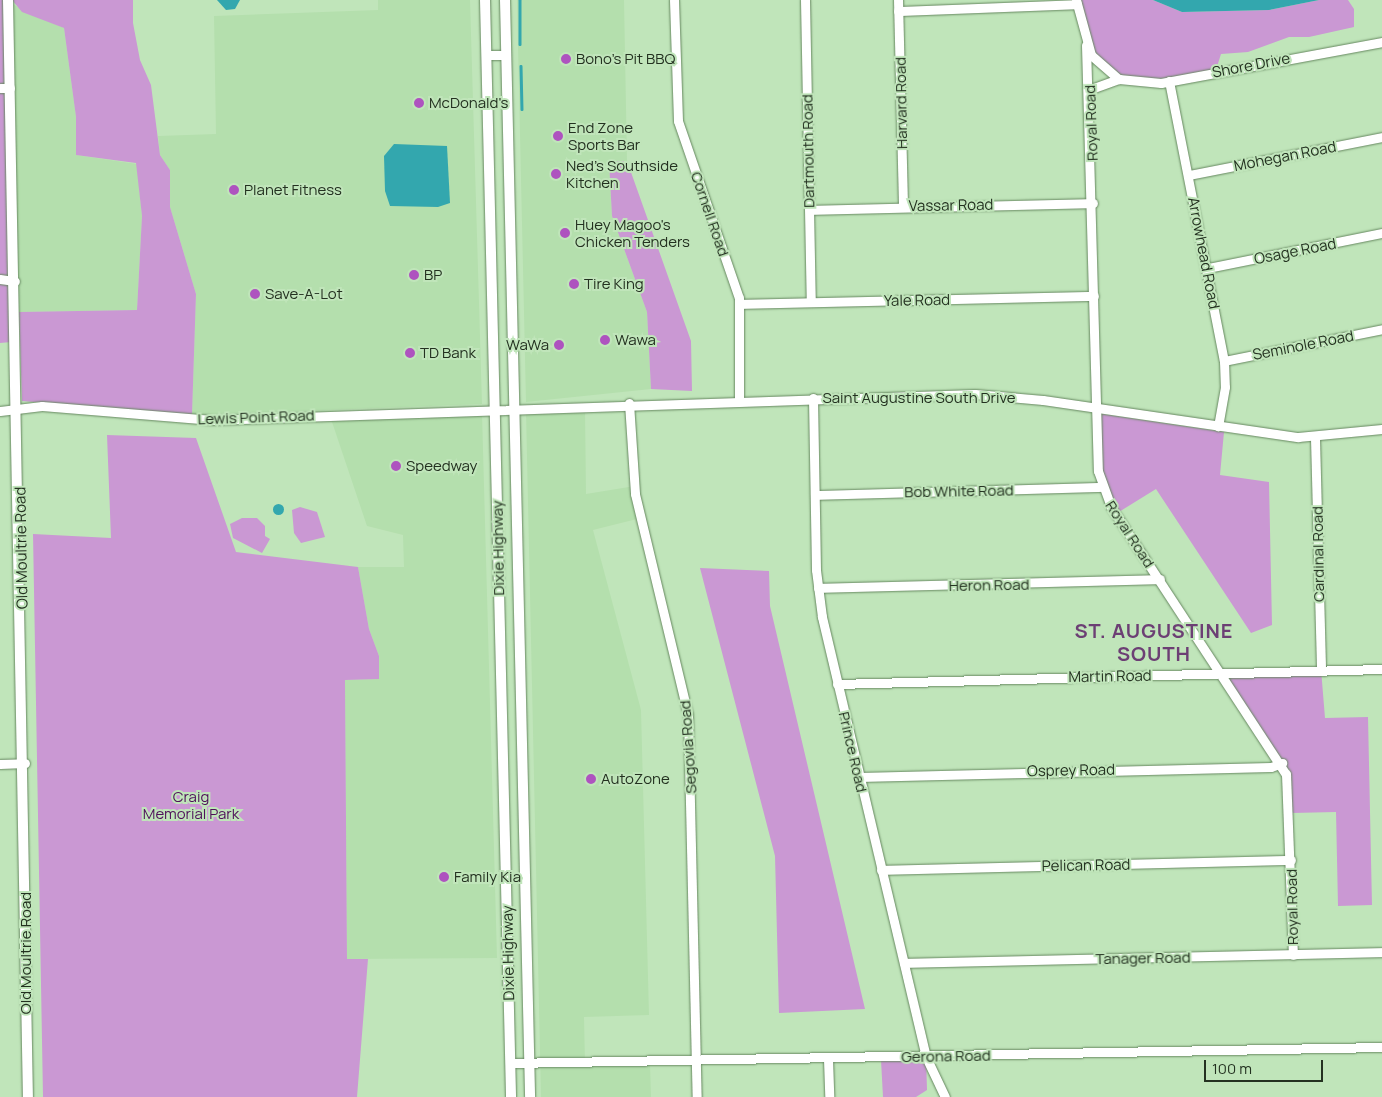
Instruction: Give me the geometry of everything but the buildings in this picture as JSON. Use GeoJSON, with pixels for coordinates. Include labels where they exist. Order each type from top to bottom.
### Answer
{"type":"FeatureCollection","features":[{"type":"Feature","properties":{"kind":"main road","name":"Old Moultrie Road"},"geometry":{"type":"LineString","coordinates":[[8,0],[5,100],[18,406],[25,763],[28,1097]]}},
{"type":"Feature","properties":{"kind":"main road","name":"Dixie Highway"},"geometry":{"type":"LineString","coordinates":[[485,0],[511,1097]]}},
{"type":"Feature","properties":{"kind":"main road","name":"Dixie Highway"},"geometry":{"type":"LineString","coordinates":[[505,0],[530,1097]]}},
{"type":"Feature","properties":{"kind":"main road"},"geometry":{"type":"LineString","coordinates":[[503,752],[522,751]]}},
{"type":"Feature","properties":{"kind":"street","name":"Cornell Road"},"geometry":{"type":"LineString","coordinates":[[674,0],[678,121],[740,304],[739,400]]}},
{"type":"Feature","properties":{"kind":"street","name":"Dartmouth Road"},"geometry":{"type":"LineString","coordinates":[[805,0],[811,301]]}},
{"type":"Feature","properties":{"kind":"street","name":"Harvard Road"},"geometry":{"type":"LineString","coordinates":[[898,0],[903,207]]}},
{"type":"Feature","properties":{"kind":"street"},"geometry":{"type":"LineString","coordinates":[[898,11],[993,4],[1076,2]]}},
{"type":"Feature","properties":{"kind":"street","name":"Shore Drive"},"geometry":{"type":"LineString","coordinates":[[1076,2],[1086,45],[1097,64],[1119,79],[1147,84],[1382,42]]}},
{"type":"Feature","properties":{"kind":"street","name":"Royal Road"},"geometry":{"type":"LineString","coordinates":[[1086,45],[1091,89],[1096,408],[1102,487],[1160,579],[1282,763],[1290,791],[1293,954]]}},
{"type":"Feature","properties":{"kind":"street"},"geometry":{"type":"LineString","coordinates":[[486,55],[506,55]]}},
{"type":"Feature","properties":{"kind":"street","name":"Shore Drive"},"geometry":{"type":"LineString","coordinates":[[1091,89],[1119,79]]}},
{"type":"Feature","properties":{"kind":"street","name":"Arrowhead Road"},"geometry":{"type":"LineString","coordinates":[[1169,81],[1208,268],[1224,361],[1218,426]]}},
{"type":"Feature","properties":{"kind":"street","name":"Mohegan Road"},"geometry":{"type":"LineString","coordinates":[[1189,175],[1382,138]]}},
{"type":"Feature","properties":{"kind":"street","name":"Vassar Road"},"geometry":{"type":"LineString","coordinates":[[810,210],[1093,203]]}},
{"type":"Feature","properties":{"kind":"street","name":"Osage Road"},"geometry":{"type":"LineString","coordinates":[[1208,268],[1382,234]]}},
{"type":"Feature","properties":{"kind":"street"},"geometry":{"type":"LineString","coordinates":[[0,279],[14,281]]}},
{"type":"Feature","properties":{"kind":"street","name":"Yale Road"},"geometry":{"type":"LineString","coordinates":[[740,304],[1094,296]]}},
{"type":"Feature","properties":{"kind":"street","name":"Seminole Road"},"geometry":{"type":"LineString","coordinates":[[1224,361],[1382,329]]}},
{"type":"Feature","properties":{"kind":"street","name":"Saint Augustine South Drive"},"geometry":{"type":"LineString","coordinates":[[513,407],[629,402],[974,394],[1096,408],[1315,438],[1382,429]]}},
{"type":"Feature","properties":{"kind":"street","name":"Prince Road"},"geometry":{"type":"LineString","coordinates":[[813,398],[818,588],[837,684],[926,1057],[945,1097]]}},
{"type":"Feature","properties":{"kind":"street","name":"Segovia Road"},"geometry":{"type":"LineString","coordinates":[[629,402],[635,494],[688,716],[698,1097]]}},
{"type":"Feature","properties":{"kind":"street","name":"Lewis Point Road"},"geometry":{"type":"LineString","coordinates":[[0,411],[18,406],[212,420],[513,407]]}},
{"type":"Feature","properties":{"kind":"street","name":"Cardinal Road"},"geometry":{"type":"LineString","coordinates":[[1315,438],[1321,671]]}},
{"type":"Feature","properties":{"kind":"street","name":"Bob White Road"},"geometry":{"type":"LineString","coordinates":[[815,495],[1102,487]]}},
{"type":"Feature","properties":{"kind":"street","name":"Heron Road"},"geometry":{"type":"LineString","coordinates":[[818,588],[1160,579]]}},
{"type":"Feature","properties":{"kind":"street","name":"Martin Road"},"geometry":{"type":"LineString","coordinates":[[837,684],[1382,669]]}},
{"type":"Feature","properties":{"kind":"street"},"geometry":{"type":"LineString","coordinates":[[0,764],[25,763]]}},
{"type":"Feature","properties":{"kind":"street","name":"Osprey Road"},"geometry":{"type":"LineString","coordinates":[[860,777],[1271,767],[1282,763]]}},
{"type":"Feature","properties":{"kind":"street","name":"Pelican Road"},"geometry":{"type":"LineString","coordinates":[[881,870],[1291,860]]}},
{"type":"Feature","properties":{"kind":"street","name":"Tanager Road"},"geometry":{"type":"LineString","coordinates":[[904,963],[1382,952]]}},
{"type":"Feature","properties":{"kind":"street","name":"Gerona Road"},"geometry":{"type":"LineString","coordinates":[[510,1063],[529,1065],[1382,1047]]}},
{"type":"Feature","properties":{"kind":"street"},"geometry":{"type":"LineString","coordinates":[[828,1059],[829,1097]]}},
{"type":"Feature","properties":{"kind":"shaded area"},"geometry":{"type":"Polygon","coordinates":[[[378,0],[470,0],[482,404],[192,415],[196,294],[170,207],[170,170],[160,155],[158,136],[216,134],[214,16],[378,10],[378,0]]]}},
{"type":"Feature","properties":{"kind":"shaded area"},"geometry":{"type":"Polygon","coordinates":[[[517,0],[624,0],[627,161],[609,162],[612,216],[647,312],[651,389],[526,402],[517,0]]]}},
{"type":"Feature","properties":{"kind":"shaded area"},"geometry":{"type":"Polygon","coordinates":[[[12,4],[64,28],[76,117],[76,155],[137,164],[142,216],[137,310],[19,312],[12,4]]]}},
{"type":"Feature","properties":{"kind":"shaded area"},"geometry":{"type":"Polygon","coordinates":[[[585,409],[586,494],[635,486],[641,518],[593,530],[641,710],[649,1015],[584,1017],[585,1064],[650,1064],[651,1097],[541,1097],[526,411],[585,409]]]}},
{"type":"Feature","properties":{"kind":"shaded area"},"geometry":{"type":"Polygon","coordinates":[[[482,413],[497,958],[347,959],[345,680],[379,679],[379,656],[369,629],[358,567],[404,567],[403,535],[367,526],[331,419],[482,413]]]}},
{"type":"Feature","properties":{"kind":"green space"},"geometry":{"type":"Polygon","coordinates":[[[0,0],[4,0],[11,342],[0,343],[0,0]]]}},
{"type":"Feature","properties":{"kind":"green space"},"geometry":{"type":"Polygon","coordinates":[[[12,0],[133,0],[133,23],[140,60],[151,85],[160,155],[170,170],[170,207],[196,294],[192,415],[22,401],[19,312],[137,310],[142,216],[136,163],[76,155],[76,117],[64,28],[22,12],[12,0]]]}},
{"type":"Feature","properties":{"kind":"green space"},"geometry":{"type":"Polygon","coordinates":[[[1079,0],[1153,0],[1182,12],[1269,10],[1319,0],[1348,0],[1354,9],[1354,27],[1309,37],[1289,37],[1248,52],[1221,54],[1215,73],[1185,79],[1121,79],[1091,58],[1079,0]]]}},
{"type":"Feature","properties":{"kind":"green space"},"geometry":{"type":"Polygon","coordinates":[[[627,161],[691,341],[692,391],[651,389],[647,312],[612,216],[609,162],[627,161]]]}},
{"type":"Feature","properties":{"kind":"green space"},"geometry":{"type":"Polygon","coordinates":[[[1096,413],[1224,432],[1220,475],[1269,482],[1272,625],[1251,633],[1156,489],[1114,515],[1100,486],[1096,413]]]}},
{"type":"Feature","properties":{"kind":"green space","name":"Craig Memorial Park"},"geometry":{"type":"Polygon","coordinates":[[[107,435],[196,438],[236,552],[358,567],[369,629],[379,656],[379,679],[345,680],[347,959],[368,959],[357,1097],[43,1097],[33,534],[111,538],[107,435]]]}},
{"type":"Feature","properties":{"kind":"green space"},"geometry":{"type":"Polygon","coordinates":[[[300,507],[317,512],[325,537],[301,543],[294,533],[292,510],[300,507]]]}},
{"type":"Feature","properties":{"kind":"green space"},"geometry":{"type":"Polygon","coordinates":[[[242,518],[257,518],[265,526],[265,536],[270,539],[262,553],[233,538],[230,524],[242,518]]]}},
{"type":"Feature","properties":{"kind":"green space"},"geometry":{"type":"Polygon","coordinates":[[[700,568],[769,571],[770,606],[865,1009],[779,1013],[775,856],[700,568]]]}},
{"type":"Feature","properties":{"kind":"green space"},"geometry":{"type":"Polygon","coordinates":[[[1321,669],[1325,718],[1368,717],[1372,905],[1338,906],[1336,812],[1292,813],[1290,782],[1223,675],[1321,669]]]}},
{"type":"Feature","properties":{"kind":"green space"},"geometry":{"type":"Polygon","coordinates":[[[926,1056],[927,1090],[916,1097],[883,1097],[881,1060],[926,1056]]]}},
{"type":"Feature","properties":{"kind":"water"},"geometry":{"type":"Polygon","coordinates":[[[217,0],[240,0],[235,9],[226,10],[217,0]]]}},
{"type":"Feature","properties":{"kind":"water"},"geometry":{"type":"Polygon","coordinates":[[[1153,0],[1319,0],[1269,10],[1182,12],[1153,0]]]}},
{"type":"Feature","properties":{"kind":"water"},"geometry":{"type":"Polygon","coordinates":[[[394,144],[447,146],[450,203],[438,207],[390,206],[385,191],[384,156],[394,144]]]}},
{"type":"Feature","properties":{"kind":"water"},"geometry":{"type":"Polygon","coordinates":[[[278,503],[284,509],[278,515],[272,509],[278,503]]]}},
{"type":"Feature","properties":{"kind":"waterway"},"geometry":{"type":"LineString","coordinates":[[520,0],[520,44]]}},
{"type":"Feature","properties":{"kind":"waterway"},"geometry":{"type":"LineString","coordinates":[[521,66],[522,109]]}},
{"type":"Feature","properties":{"kind":"place","name":"Bono's Pit BBQ"},"geometry":{"type":"Point","coordinates":[566,59]}},
{"type":"Feature","properties":{"kind":"place","name":"McDonald's"},"geometry":{"type":"Point","coordinates":[419,103]}},
{"type":"Feature","properties":{"kind":"place","name":"End Zone Sports Bar"},"geometry":{"type":"Point","coordinates":[558,136]}},
{"type":"Feature","properties":{"kind":"place","name":"Ned's Southside Kitchen"},"geometry":{"type":"Point","coordinates":[556,174]}},
{"type":"Feature","properties":{"kind":"place","name":"Planet Fitness"},"geometry":{"type":"Point","coordinates":[234,190]}},
{"type":"Feature","properties":{"kind":"place","name":"Huey Magoo's Chicken Tenders"},"geometry":{"type":"Point","coordinates":[565,233]}},
{"type":"Feature","properties":{"kind":"place","name":"BP"},"geometry":{"type":"Point","coordinates":[414,275]}},
{"type":"Feature","properties":{"kind":"place","name":"Tire King"},"geometry":{"type":"Point","coordinates":[574,284]}},
{"type":"Feature","properties":{"kind":"place","name":"Save-A-Lot"},"geometry":{"type":"Point","coordinates":[255,294]}},
{"type":"Feature","properties":{"kind":"place","name":"Wawa"},"geometry":{"type":"Point","coordinates":[605,340]}},
{"type":"Feature","properties":{"kind":"place","name":"WaWa"},"geometry":{"type":"Point","coordinates":[559,345]}},
{"type":"Feature","properties":{"kind":"place","name":"TD Bank"},"geometry":{"type":"Point","coordinates":[410,353]}},
{"type":"Feature","properties":{"kind":"place","name":"Speedway"},"geometry":{"type":"Point","coordinates":[396,466]}},
{"type":"Feature","properties":{"kind":"place","name":"AutoZone"},"geometry":{"type":"Point","coordinates":[591,779]}},
{"type":"Feature","properties":{"kind":"place","name":"Family Kia"},"geometry":{"type":"Point","coordinates":[444,877]}},
{"type":"Feature","properties":{"kind":"district","name":"ST. AUGUSTINE SOUTH"},"geometry":{"type":"Point","coordinates":[1154,642]}}]}
